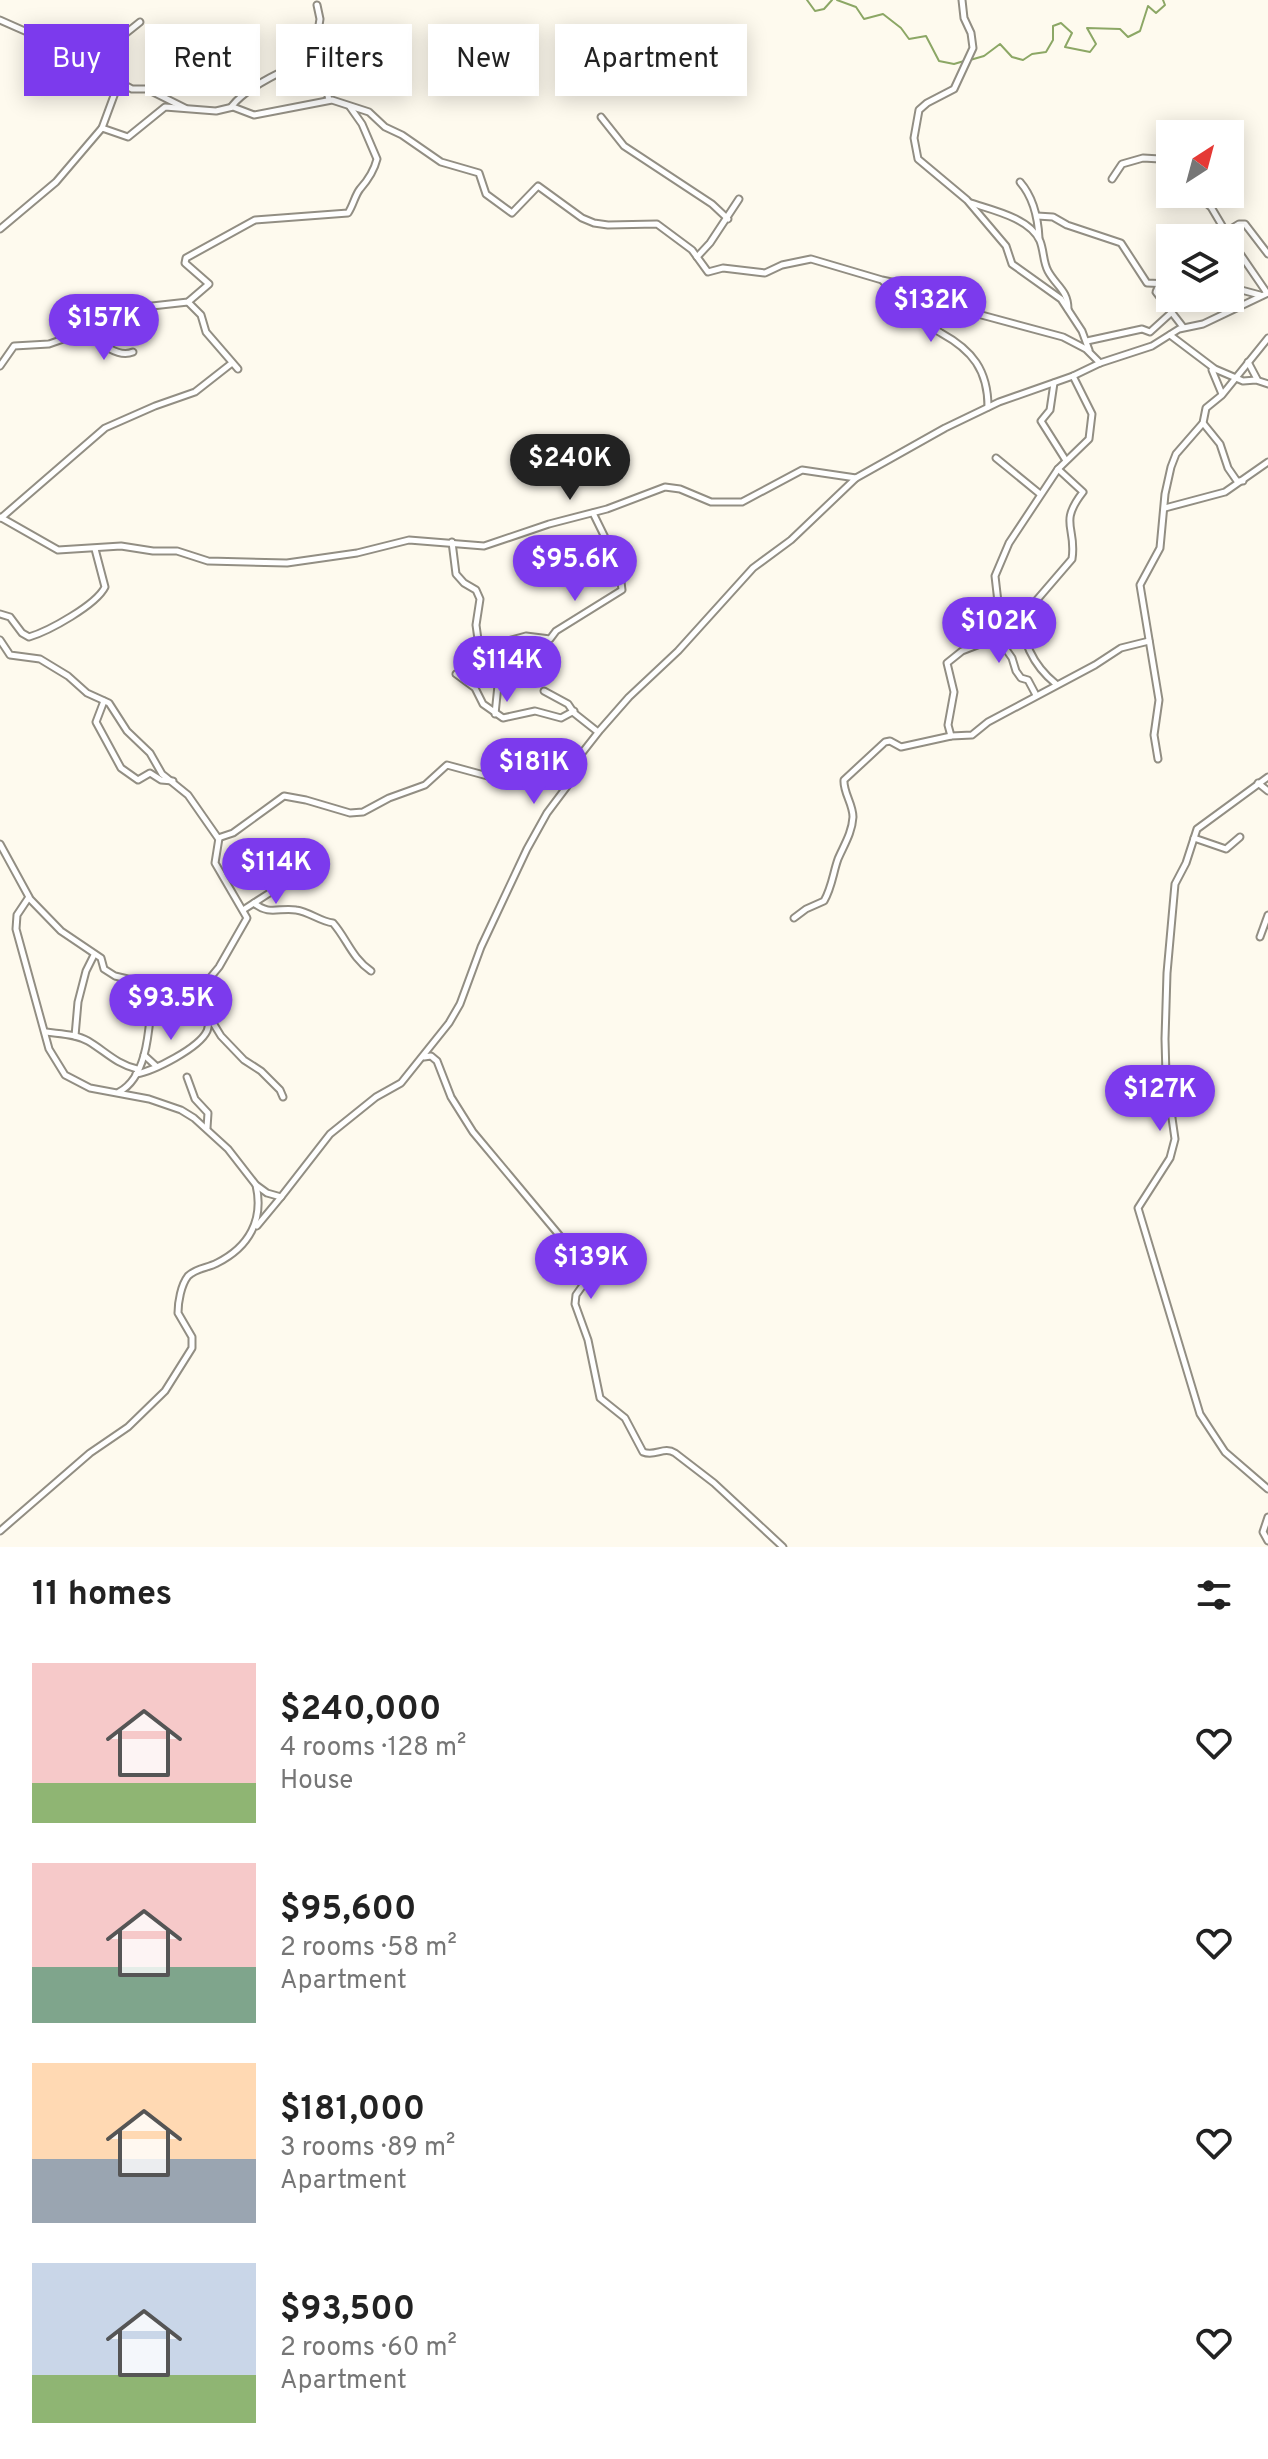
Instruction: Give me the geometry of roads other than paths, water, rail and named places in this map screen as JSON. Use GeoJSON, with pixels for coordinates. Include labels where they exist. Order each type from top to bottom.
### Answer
{"type":"FeatureCollection","features":[{"type":"Feature","properties":{"kind":"street"},"geometry":{"type":"LineString","coordinates":[[962,0],[973,48],[954,89],[921,108],[914,138],[919,161],[961,192],[1006,246],[1011,262],[1060,298],[1089,352]]}},
{"type":"Feature","properties":{"kind":"street"},"geometry":{"type":"LineString","coordinates":[[317,5],[319,24]]}},
{"type":"Feature","properties":{"kind":"street"},"geometry":{"type":"LineString","coordinates":[[0,20],[24,31]]}},
{"type":"Feature","properties":{"kind":"street"},"geometry":{"type":"LineString","coordinates":[[129,31],[140,22]]}},
{"type":"Feature","properties":{"kind":"street"},"geometry":{"type":"LineString","coordinates":[[102,128],[128,137],[140,130],[160,109],[216,111],[231,107],[240,97],[276,76]]}},
{"type":"Feature","properties":{"kind":"street"},"geometry":{"type":"LineString","coordinates":[[129,87],[147,89],[185,109]]}},
{"type":"Feature","properties":{"kind":"street"},"geometry":{"type":"LineString","coordinates":[[0,229],[56,182],[102,128],[114,96]]}},
{"type":"Feature","properties":{"kind":"street"},"geometry":{"type":"LineString","coordinates":[[328,96],[329,100]]}},
{"type":"Feature","properties":{"kind":"street"},"geometry":{"type":"LineString","coordinates":[[231,107],[254,115],[329,100],[347,104],[369,112],[385,127],[441,162],[479,173],[486,194],[512,213],[538,186],[582,218],[594,223],[657,224],[689,248],[708,272],[723,268],[765,273],[782,265],[811,259],[929,290],[963,310],[1012,325],[1053,333],[1089,352],[1100,363]]}},
{"type":"Feature","properties":{"kind":"street"},"geometry":{"type":"LineString","coordinates":[[0,366],[13,346],[49,344],[101,320],[143,308],[188,302],[209,284],[185,260],[231,232],[260,219],[348,213],[356,201],[357,192],[368,181],[377,159],[359,118],[347,104]]}},
{"type":"Feature","properties":{"kind":"street"},"geometry":{"type":"LineString","coordinates":[[601,117],[624,146],[712,204],[728,219]]}},
{"type":"Feature","properties":{"kind":"street"},"geometry":{"type":"LineString","coordinates":[[1112,179],[1122,164],[1143,158],[1156,159]]}},
{"type":"Feature","properties":{"kind":"street"},"geometry":{"type":"LineString","coordinates":[[1020,182],[1037,216],[1039,239],[1049,273],[1067,294],[1068,310]]}},
{"type":"Feature","properties":{"kind":"street"},"geometry":{"type":"LineString","coordinates":[[697,257],[728,219],[739,199]]}},
{"type":"Feature","properties":{"kind":"street"},"geometry":{"type":"LineString","coordinates":[[969,202],[1014,217],[1039,239]]}},
{"type":"Feature","properties":{"kind":"street"},"geometry":{"type":"LineString","coordinates":[[1037,216],[1050,216],[1116,241],[1126,249],[1146,282],[1156,285]]}},
{"type":"Feature","properties":{"kind":"street"},"geometry":{"type":"LineString","coordinates":[[1244,224],[1268,254]]}},
{"type":"Feature","properties":{"kind":"street"},"geometry":{"type":"LineString","coordinates":[[1244,257],[1265,294]]}},
{"type":"Feature","properties":{"kind":"street"},"geometry":{"type":"LineString","coordinates":[[882,280],[891,289],[896,307],[904,314],[944,334],[976,360],[985,381],[988,407]]}},
{"type":"Feature","properties":{"kind":"street"},"geometry":{"type":"LineString","coordinates":[[1244,290],[1265,294]]}},
{"type":"Feature","properties":{"kind":"street"},"geometry":{"type":"LineString","coordinates":[[0,1531],[90,1453],[128,1427],[165,1391],[192,1348],[192,1337],[178,1313],[184,1282],[190,1274],[233,1254],[330,1134],[376,1097],[401,1083],[423,1058],[457,1010],[502,901],[547,813],[568,785],[578,761],[598,732],[629,697],[671,658],[750,571],[791,540],[856,478],[988,407],[1152,346],[1183,327],[1203,324],[1265,294]]}},
{"type":"Feature","properties":{"kind":"street"},"geometry":{"type":"LineString","coordinates":[[188,302],[201,315],[205,330],[238,369]]}},
{"type":"Feature","properties":{"kind":"street"},"geometry":{"type":"LineString","coordinates":[[1086,342],[1142,329],[1150,332],[1172,312],[1183,327]]}},
{"type":"Feature","properties":{"kind":"street"},"geometry":{"type":"LineString","coordinates":[[84,328],[114,351],[126,355],[133,352]]}},
{"type":"Feature","properties":{"kind":"street"},"geometry":{"type":"LineString","coordinates":[[1170,335],[1211,367],[1243,381],[1258,380],[1268,384]]}},
{"type":"Feature","properties":{"kind":"street"},"geometry":{"type":"LineString","coordinates":[[1158,759],[1154,735],[1159,700],[1141,607],[1140,585],[1158,555],[1173,457],[1203,423],[1205,410],[1222,395],[1268,338]]}},
{"type":"Feature","properties":{"kind":"street"},"geometry":{"type":"LineString","coordinates":[[1248,362],[1258,380]]}},
{"type":"Feature","properties":{"kind":"street"},"geometry":{"type":"LineString","coordinates":[[232,363],[195,392],[105,428],[1,518],[55,549],[130,546],[153,551],[177,551],[208,561],[287,563],[357,553],[409,540],[484,546],[593,513],[665,487],[680,489],[711,502],[742,502],[802,470],[856,478]]}},
{"type":"Feature","properties":{"kind":"street"},"geometry":{"type":"LineString","coordinates":[[1211,367],[1222,395]]}},
{"type":"Feature","properties":{"kind":"street"},"geometry":{"type":"LineString","coordinates":[[1036,695],[1028,680],[1021,678],[1016,671],[1011,656],[994,632],[999,598],[995,576],[1012,539],[1040,494],[1065,460],[1086,443],[1092,419],[1090,408],[1073,376]]}},
{"type":"Feature","properties":{"kind":"street"},"geometry":{"type":"LineString","coordinates":[[1054,383],[1050,410],[1041,421],[1065,460]]}},
{"type":"Feature","properties":{"kind":"street"},"geometry":{"type":"LineString","coordinates":[[1203,423],[1220,444],[1231,473],[1237,481],[1243,481]]}},
{"type":"Feature","properties":{"kind":"street"},"geometry":{"type":"LineString","coordinates":[[996,458],[1040,494]]}},
{"type":"Feature","properties":{"kind":"street"},"geometry":{"type":"LineString","coordinates":[[1164,508],[1222,493],[1268,462]]}},
{"type":"Feature","properties":{"kind":"street"},"geometry":{"type":"LineString","coordinates":[[1057,684],[1041,673],[1028,648],[1023,621],[1029,609],[1073,556],[1069,517],[1083,492],[1058,469]]}},
{"type":"Feature","properties":{"kind":"street"},"geometry":{"type":"LineString","coordinates":[[479,649],[526,636],[545,641],[550,639],[556,631],[622,590],[619,566],[593,513]]}},
{"type":"Feature","properties":{"kind":"street"},"geometry":{"type":"LineString","coordinates":[[452,542],[456,574],[476,590],[480,599],[476,625],[481,661],[493,667],[499,676],[495,714]]}},
{"type":"Feature","properties":{"kind":"street"},"geometry":{"type":"LineString","coordinates":[[0,614],[10,617],[29,637],[87,605],[103,593],[105,587],[95,549]]}},
{"type":"Feature","properties":{"kind":"street"},"geometry":{"type":"LineString","coordinates":[[951,736],[948,725],[954,692],[947,663],[963,650],[980,644],[993,624],[1007,613],[1029,609]]}},
{"type":"Feature","properties":{"kind":"street"},"geometry":{"type":"LineString","coordinates":[[0,640],[10,655],[40,659],[115,709],[127,731],[150,753],[162,774],[188,795],[212,833],[219,838]]}},
{"type":"Feature","properties":{"kind":"street"},"geometry":{"type":"LineString","coordinates":[[794,918],[824,901],[837,862],[850,836],[853,814],[843,786],[845,779],[886,741],[901,747],[951,736],[974,735],[988,722],[1121,648],[1149,641]]}},
{"type":"Feature","properties":{"kind":"street"},"geometry":{"type":"LineString","coordinates":[[456,674],[475,688],[483,704],[506,719],[540,712],[561,718],[574,711]]}},
{"type":"Feature","properties":{"kind":"street"},"geometry":{"type":"LineString","coordinates":[[544,691],[568,704],[598,732]]}},
{"type":"Feature","properties":{"kind":"street"},"geometry":{"type":"LineString","coordinates":[[104,700],[96,722],[121,768],[138,780],[150,773],[161,780],[173,781]]}},
{"type":"Feature","properties":{"kind":"street"},"geometry":{"type":"LineString","coordinates":[[219,838],[233,833],[283,796],[350,813],[363,812],[389,798],[429,784],[447,765],[506,781],[529,771],[552,783],[568,785]]}},
{"type":"Feature","properties":{"kind":"street"},"geometry":{"type":"LineString","coordinates":[[1268,777],[1201,825],[1175,884],[1167,973],[1165,1066],[1175,1139],[1171,1156],[1138,1208],[1200,1414],[1221,1447],[1268,1489]]}},
{"type":"Feature","properties":{"kind":"street"},"geometry":{"type":"LineString","coordinates":[[1258,783],[1268,791]]}},
{"type":"Feature","properties":{"kind":"street"},"geometry":{"type":"LineString","coordinates":[[1194,838],[1227,849],[1240,837]]}},
{"type":"Feature","properties":{"kind":"street"},"geometry":{"type":"LineString","coordinates":[[196,995],[219,967],[247,918],[215,863],[219,838]]}},
{"type":"Feature","properties":{"kind":"street"},"geometry":{"type":"LineString","coordinates":[[0,844],[29,897],[61,931],[102,959],[104,969],[115,976],[196,995],[230,1045],[247,1063],[259,1069],[283,1097]]}},
{"type":"Feature","properties":{"kind":"street"},"geometry":{"type":"LineString","coordinates":[[243,910],[297,880]]}},
{"type":"Feature","properties":{"kind":"street"},"geometry":{"type":"LineString","coordinates":[[29,897],[15,923],[50,1052],[65,1075],[86,1086],[172,1106],[186,1113],[235,1156],[256,1185],[267,1193],[281,1197]]}},
{"type":"Feature","properties":{"kind":"street"},"geometry":{"type":"LineString","coordinates":[[254,903],[270,912],[295,909],[323,922],[333,923],[352,955],[371,971]]}},
{"type":"Feature","properties":{"kind":"street"},"geometry":{"type":"LineString","coordinates":[[1260,937],[1268,915]]}},
{"type":"Feature","properties":{"kind":"street"},"geometry":{"type":"LineString","coordinates":[[75,1036],[79,996],[94,955]]}},
{"type":"Feature","properties":{"kind":"street"},"geometry":{"type":"LineString","coordinates":[[118,1093],[126,1088],[137,1071],[149,1042],[149,1008],[153,987]]}},
{"type":"Feature","properties":{"kind":"street"},"geometry":{"type":"LineString","coordinates":[[46,1032],[75,1036],[90,1042],[120,1064],[137,1071],[168,1063],[202,1038],[210,1017]]}},
{"type":"Feature","properties":{"kind":"street"},"geometry":{"type":"LineString","coordinates":[[144,1055],[156,1066]]}},
{"type":"Feature","properties":{"kind":"street"},"geometry":{"type":"LineString","coordinates":[[423,1058],[431,1056],[437,1061],[451,1097],[473,1132],[585,1266],[587,1282],[574,1302],[588,1340],[600,1398],[629,1422],[643,1452],[673,1451],[714,1483],[783,1547]]}},
{"type":"Feature","properties":{"kind":"street"},"geometry":{"type":"LineString","coordinates":[[187,1077],[195,1099],[208,1110],[207,1129]]}},
{"type":"Feature","properties":{"kind":"street"},"geometry":{"type":"LineString","coordinates":[[256,1185],[260,1203],[256,1226]]}},
{"type":"Feature","properties":{"kind":"street"},"geometry":{"type":"LineString","coordinates":[[1266,1542],[1263,1532],[1268,1517]]}},
{"type":"Feature","properties":{"kind":"waterway"},"geometry":{"type":"LineString","coordinates":[[807,0],[815,11],[824,9],[832,0]]}},
{"type":"Feature","properties":{"kind":"waterway"},"geometry":{"type":"LineString","coordinates":[[837,0],[856,7],[864,19],[883,14],[909,39],[926,36],[939,61],[954,64],[964,61]]}},
{"type":"Feature","properties":{"kind":"waterway"},"geometry":{"type":"LineString","coordinates":[[970,60],[984,56],[1000,44],[1012,57],[1023,60],[1032,54],[1046,52],[1053,40],[1053,26],[1061,23],[1072,33],[1065,47],[1090,52],[1096,44],[1087,28],[1120,29],[1128,37],[1140,31],[1148,6],[1156,13],[1165,5],[1163,0]]}}]}
